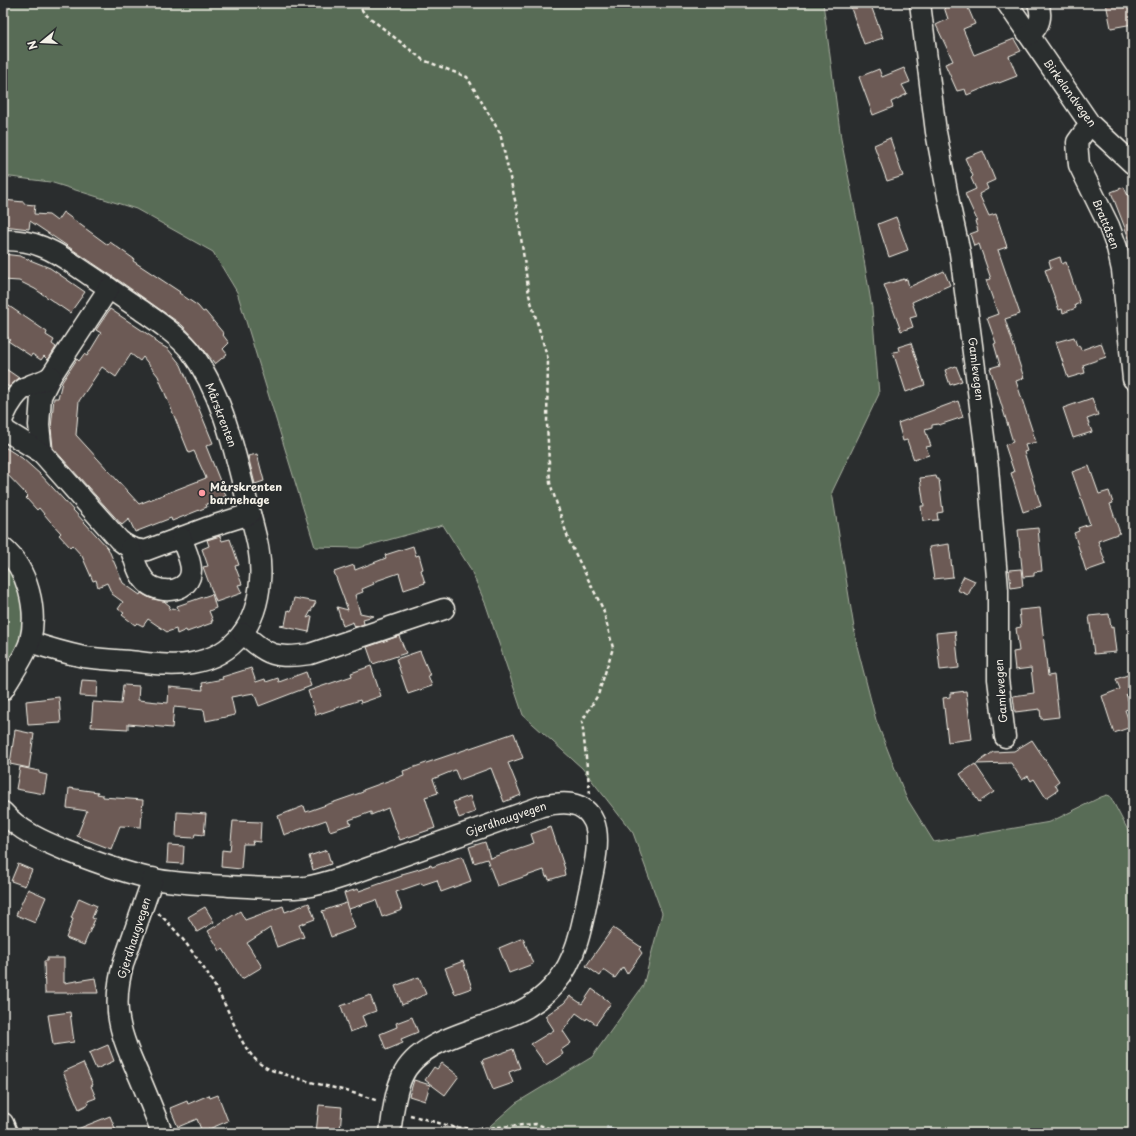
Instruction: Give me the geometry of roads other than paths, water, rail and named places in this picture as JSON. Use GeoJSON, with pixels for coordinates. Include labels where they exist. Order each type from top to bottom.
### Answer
{"type":"FeatureCollection","features":[{"type":"Feature","properties":{"kind":"street","name":"Gamlevegen"},"geometry":{"type":"LineString","coordinates":[[920,3],[936,132],[960,253],[988,468],[998,590],[998,679],[1005,737]]}},
{"type":"Feature","properties":{"kind":"street","name":"Birkelandvegen"},"geometry":{"type":"LineString","coordinates":[[1007,3],[1090,124],[1133,164]]}},
{"type":"Feature","properties":{"kind":"street"},"geometry":{"type":"LineString","coordinates":[[1029,35],[1038,26],[1041,19],[1041,11],[1038,3]]}},
{"type":"Feature","properties":{"kind":"street","name":"Brattåsen"},"geometry":{"type":"LineString","coordinates":[[1090,124],[1077,142],[1080,165],[1109,226],[1117,248],[1122,270],[1133,379]]}},
{"type":"Feature","properties":{"kind":"street","name":"Mårskrenten"},"geometry":{"type":"LineString","coordinates":[[3,240],[32,243],[53,251],[109,288],[178,337],[190,351],[213,389],[236,456],[260,558],[258,599],[252,617],[236,642],[220,653],[205,660],[190,663],[161,664],[86,657],[58,651],[30,642]]}},
{"type":"Feature","properties":{"kind":"street"},"geometry":{"type":"LineString","coordinates":[[42,453],[39,425],[41,396],[51,376],[109,288]]}},
{"type":"Feature","properties":{"kind":"street"},"geometry":{"type":"LineString","coordinates":[[3,418],[23,388],[44,381],[51,376]]}},
{"type":"Feature","properties":{"kind":"street"},"geometry":{"type":"LineString","coordinates":[[3,426],[6,431],[42,453],[119,540],[130,548],[146,550],[250,514]]}},
{"type":"Feature","properties":{"kind":"street"},"geometry":{"type":"LineString","coordinates":[[130,548],[140,574],[147,584],[159,589],[171,590],[180,588],[185,584],[189,579],[191,570],[181,537]]}},
{"type":"Feature","properties":{"kind":"street"},"geometry":{"type":"LineString","coordinates":[[3,548],[16,563],[23,575],[28,587],[32,614],[30,642],[3,690]]}},
{"type":"Feature","properties":{"kind":"street"},"geometry":{"type":"LineString","coordinates":[[243,633],[257,647],[271,654],[289,657],[310,654],[444,609]]}},
{"type":"Feature","properties":{"kind":"street","name":"Gjerdhaugvegen"},"geometry":{"type":"LineString","coordinates":[[3,812],[11,820],[32,835],[55,846],[95,861],[153,878],[174,882],[285,888],[305,887],[344,877],[542,806],[557,803],[569,803],[581,806],[588,812],[593,820],[596,834],[596,846],[581,930],[571,959],[557,983],[534,1003],[522,1010],[505,1018],[450,1038],[434,1045],[422,1053],[411,1063],[396,1092],[390,1133]]}},
{"type":"Feature","properties":{"kind":"street","name":"Gjerdhaugvegen"},"geometry":{"type":"LineString","coordinates":[[153,878],[121,972],[117,998],[118,1018],[127,1049],[162,1133]]}},
{"type":"Feature","properties":{"kind":"street"},"geometry":{"type":"LineString","coordinates":[[3,1123],[7,1133]]}},
{"type":"Feature","properties":{"kind":"waterway"},"geometry":{"type":"LineString","coordinates":[[608,1128],[620,1133]]}},
{"type":"Feature","properties":{"kind":"place","name":"Mårskrenten barnehage"},"geometry":{"type":"Point","coordinates":[202,493]}}]}
